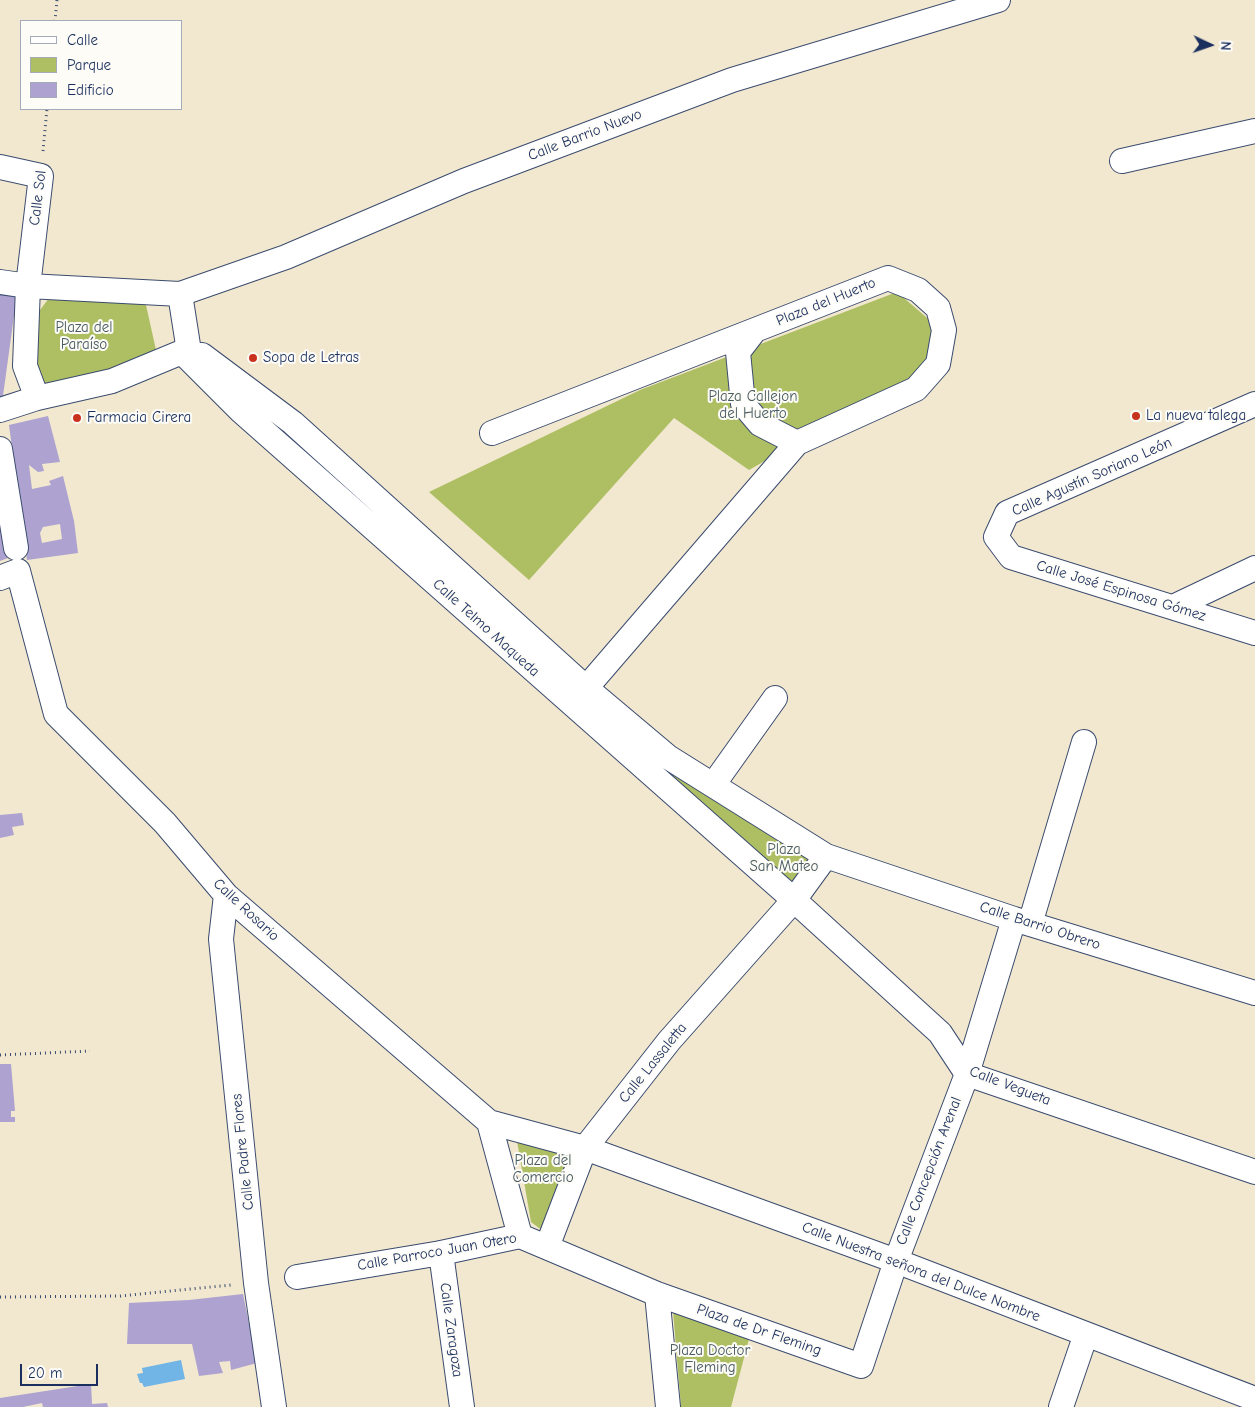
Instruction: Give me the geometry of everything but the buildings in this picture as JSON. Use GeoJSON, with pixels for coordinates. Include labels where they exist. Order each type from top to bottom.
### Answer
{"type":"FeatureCollection","features":[{"type":"Feature","properties":{"kind":"street","name":"Calle Barrio Nuevo"},"geometry":{"type":"LineString","coordinates":[[180,294],[286,257],[464,181],[732,80],[998,0]]}},
{"type":"Feature","properties":{"kind":"street"},"geometry":{"type":"LineString","coordinates":[[1122,161],[1255,132]]}},
{"type":"Feature","properties":{"kind":"street"},"geometry":{"type":"LineString","coordinates":[[0,167],[41,176]]}},
{"type":"Feature","properties":{"kind":"street","name":"Calle Sol"},"geometry":{"type":"LineString","coordinates":[[28,286],[41,176]]}},
{"type":"Feature","properties":{"kind":"street","name":"Plaza del Huerto"},"geometry":{"type":"LineString","coordinates":[[492,433],[888,278],[918,290],[938,308],[944,330],[938,364],[916,389],[797,443],[586,688]]}},
{"type":"Feature","properties":{"kind":"street"},"geometry":{"type":"LineString","coordinates":[[0,282],[28,286],[180,294],[185,348],[112,381],[37,398],[0,410]]}},
{"type":"Feature","properties":{"kind":"street"},"geometry":{"type":"LineString","coordinates":[[28,286],[25,366],[37,398]]}},
{"type":"Feature","properties":{"kind":"street"},"geometry":{"type":"LineString","coordinates":[[755,330],[738,352],[742,404],[760,424],[797,443]]}},
{"type":"Feature","properties":{"kind":"street","name":"Calle Telmo Maqueda"},"geometry":{"type":"LineString","coordinates":[[185,348],[292,423],[586,688],[668,757],[826,856]]}},
{"type":"Feature","properties":{"kind":"street","name":"Calle Telmo Maqueda"},"geometry":{"type":"LineString","coordinates":[[185,348],[241,411],[794,900]]}},
{"type":"Feature","properties":{"kind":"street","name":"Calle Agustín Soriano León"},"geometry":{"type":"LineString","coordinates":[[996,537],[1008,513],[1255,404]]}},
{"type":"Feature","properties":{"kind":"street","name":"Calle Rosario"},"geometry":{"type":"LineString","coordinates":[[0,449],[11,566],[56,714],[166,823],[226,895],[488,1122],[585,1148]]}},
{"type":"Feature","properties":{"kind":"street","name":"Calle José Espinosa Gómez"},"geometry":{"type":"LineString","coordinates":[[996,537],[1011,557],[1255,633]]}},
{"type":"Feature","properties":{"kind":"street"},"geometry":{"type":"LineString","coordinates":[[1173,607],[1255,568]]}},
{"type":"Feature","properties":{"kind":"street"},"geometry":{"type":"LineString","coordinates":[[713,785],[775,698]]}},
{"type":"Feature","properties":{"kind":"street","name":"Calle Concepción Arenal"},"geometry":{"type":"LineString","coordinates":[[861,1366],[896,1261],[1022,921],[1084,742]]}},
{"type":"Feature","properties":{"kind":"street","name":"Calle Lassaletta"},"geometry":{"type":"LineString","coordinates":[[546,1247],[585,1148],[669,1041],[794,900],[826,856]]}},
{"type":"Feature","properties":{"kind":"street","name":"Calle Barrio Obrero"},"geometry":{"type":"LineString","coordinates":[[826,856],[1022,921],[1255,993]]}},
{"type":"Feature","properties":{"kind":"street","name":"Calle Padre Flores"},"geometry":{"type":"LineString","coordinates":[[226,895],[221,939],[256,1283],[274,1407]]}},
{"type":"Feature","properties":{"kind":"street","name":"Calle Vegueta"},"geometry":{"type":"LineString","coordinates":[[794,900],[940,1033],[966,1074],[1255,1172]]}},
{"type":"Feature","properties":{"kind":"street"},"geometry":{"type":"LineString","coordinates":[[488,1122],[520,1236]]}},
{"type":"Feature","properties":{"kind":"street","name":"Calle Nuestra señora del Dulce Nombre"},"geometry":{"type":"LineString","coordinates":[[585,1148],[896,1261],[1086,1334],[1249,1401]]}},
{"type":"Feature","properties":{"kind":"street","name":"Calle Parroco Juan Otero"},"geometry":{"type":"LineString","coordinates":[[297,1277],[441,1253],[520,1236],[656,1294]]}},
{"type":"Feature","properties":{"kind":"street","name":"Calle Zaragoza"},"geometry":{"type":"LineString","coordinates":[[441,1253],[462,1407]]}},
{"type":"Feature","properties":{"kind":"street"},"geometry":{"type":"LineString","coordinates":[[656,1294],[668,1407]]}},
{"type":"Feature","properties":{"kind":"street","name":"Plaza de Dr Fleming"},"geometry":{"type":"LineString","coordinates":[[656,1294],[861,1366]]}},
{"type":"Feature","properties":{"kind":"street"},"geometry":{"type":"LineString","coordinates":[[1061,1407],[1086,1334]]}},
{"type":"Feature","properties":{"kind":"path"},"geometry":{"type":"LineString","coordinates":[[55,20],[57,0]]}},
{"type":"Feature","properties":{"kind":"path","name":"Calle Sol"},"geometry":{"type":"LineString","coordinates":[[41,176],[47,110]]}},
{"type":"Feature","properties":{"kind":"path"},"geometry":{"type":"LineString","coordinates":[[0,1055],[90,1051]]}},
{"type":"Feature","properties":{"kind":"path"},"geometry":{"type":"LineString","coordinates":[[0,1297],[120,1296],[256,1283]]}},
{"type":"Feature","properties":{"kind":"green space","name":"Plaza Callejon del Huerto"},"geometry":{"type":"Polygon","coordinates":[[[897,292],[933,323],[930,373],[847,414],[749,470],[674,418],[529,580],[429,492],[640,390],[897,292]]]}},
{"type":"Feature","properties":{"kind":"green space","name":"Plaza del Paraíso"},"geometry":{"type":"Polygon","coordinates":[[[135,297],[146,305],[156,350],[143,364],[57,388],[42,382],[34,372],[40,310],[49,298],[135,297]]]}},
{"type":"Feature","properties":{"kind":"green space","name":"Plaza San Mateo"},"geometry":{"type":"Polygon","coordinates":[[[673,765],[812,855],[790,889],[667,782],[673,765]]]}},
{"type":"Feature","properties":{"kind":"green space","name":"Plaza del Comercio"},"geometry":{"type":"Polygon","coordinates":[[[517,1141],[570,1156],[543,1231],[531,1222],[517,1141]]]}},
{"type":"Feature","properties":{"kind":"green space","name":"Plaza Doctor Fleming"},"geometry":{"type":"Polygon","coordinates":[[[673,1311],[749,1339],[731,1407],[681,1407],[673,1311]]]}},
{"type":"Feature","properties":{"kind":"water"},"geometry":{"type":"Polygon","coordinates":[[[181,1360],[185,1379],[144,1387],[140,1383],[137,1374],[143,1373],[142,1368],[181,1360]]]}},
{"type":"Feature","properties":{"kind":"place","name":"Sopa de Letras"},"geometry":{"type":"Point","coordinates":[253,358]}},
{"type":"Feature","properties":{"kind":"place","name":"La nueva talega"},"geometry":{"type":"Point","coordinates":[1136,416]}},
{"type":"Feature","properties":{"kind":"place","name":"Farmacia Cirera"},"geometry":{"type":"Point","coordinates":[77,418]}}]}
